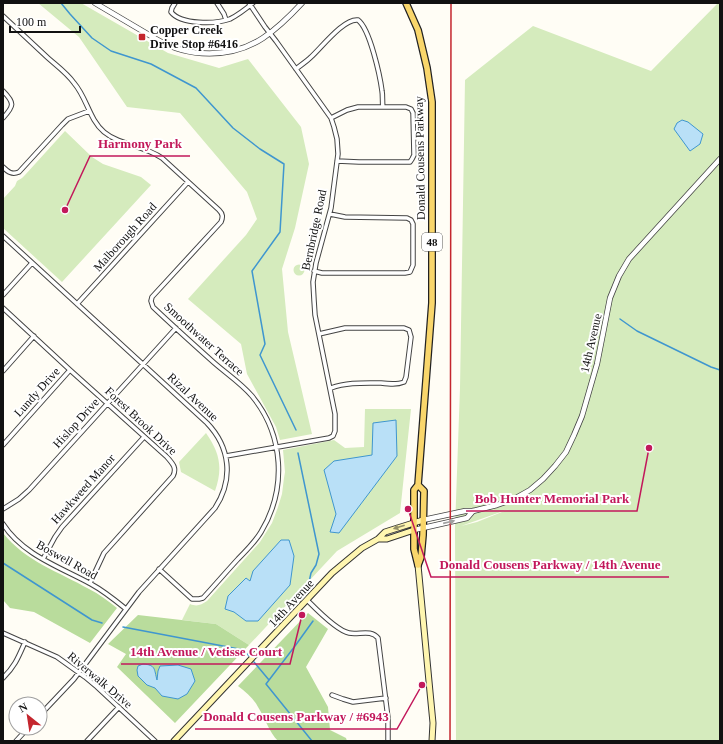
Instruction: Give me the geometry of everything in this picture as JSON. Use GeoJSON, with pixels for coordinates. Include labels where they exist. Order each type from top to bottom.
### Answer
{"type":"FeatureCollection","features":[{"type":"Feature","properties":{"kind":"main road","name":"Donald Cousens Parkway"},"geometry":{"type":"LineString","coordinates":[[406,3],[418,30],[427,68],[432,102],[432,303],[418,485],[414,490],[414,549],[418,565],[433,723],[432,741]]}},
{"type":"Feature","properties":{"kind":"main road","name":"Donald Cousens Parkway"},"geometry":{"type":"LineString","coordinates":[[418,485],[424,491],[421,557],[418,565]]}},
{"type":"Feature","properties":{"kind":"main road","name":"14th Avenue"},"geometry":{"type":"LineString","coordinates":[[174,741],[332,574],[362,548],[378,539],[385,532],[423,520]]}},
{"type":"Feature","properties":{"kind":"main road","name":"14th Avenue"},"geometry":{"type":"LineString","coordinates":[[378,539],[387,539],[414,530]]}},
{"type":"Feature","properties":{"kind":"street"},"geometry":{"type":"LineString","coordinates":[[95,3],[159,41],[187,51],[210,53],[231,51],[263,38],[277,28],[302,3]]}},
{"type":"Feature","properties":{"kind":"street"},"geometry":{"type":"LineString","coordinates":[[175,3],[171,12],[173,15],[193,22],[217,22],[226,20],[251,4]]}},
{"type":"Feature","properties":{"kind":"street"},"geometry":{"type":"LineString","coordinates":[[217,3],[226,20]]}},
{"type":"Feature","properties":{"kind":"street","name":"Bernbridge Road"},"geometry":{"type":"LineString","coordinates":[[226,456],[329,438],[333,436],[335,431],[336,419],[331,388],[315,315],[314,271],[330,214],[338,154],[337,139],[331,118],[265,27],[251,4]]}},
{"type":"Feature","properties":{"kind":"street","name":"Smoothwater Terrace"},"geometry":{"type":"LineString","coordinates":[[3,16],[69,77],[80,91],[96,124],[107,134],[117,140],[153,152],[162,158],[223,215],[222,218],[152,297],[151,301],[153,307],[251,396],[262,411],[269,423],[275,440],[279,460],[279,479],[275,502],[255,541],[203,598],[192,599],[159,569]]}},
{"type":"Feature","properties":{"kind":"street"},"geometry":{"type":"LineString","coordinates":[[296,69],[310,58],[344,25],[358,20],[362,23],[375,60],[382,92],[383,107]]}},
{"type":"Feature","properties":{"kind":"street"},"geometry":{"type":"LineString","coordinates":[[3,91],[12,101],[11,109],[3,118]]}},
{"type":"Feature","properties":{"kind":"street"},"geometry":{"type":"LineString","coordinates":[[331,118],[342,112],[358,107],[406,107],[411,109],[413,113],[414,155],[410,162],[337,161]]}},
{"type":"Feature","properties":{"kind":"street"},"geometry":{"type":"LineString","coordinates":[[3,167],[8,172],[15,174],[68,119],[89,111]]}},
{"type":"Feature","properties":{"kind":"street","name":"14th Avenue"},"geometry":{"type":"LineString","coordinates":[[423,520],[497,506],[530,490],[543,480],[555,466],[566,452],[582,416],[597,364],[610,298],[619,276],[629,259],[720,159]]}},
{"type":"Feature","properties":{"kind":"street","name":"Malborough Road"},"geometry":{"type":"LineString","coordinates":[[77,304],[188,182]]}},
{"type":"Feature","properties":{"kind":"street"},"geometry":{"type":"LineString","coordinates":[[314,271],[322,273],[405,273],[410,272],[413,265],[412,220],[406,218],[345,217],[330,214]]}},
{"type":"Feature","properties":{"kind":"street","name":"Rizal Avenue"},"geometry":{"type":"LineString","coordinates":[[3,236],[211,428],[220,440],[226,456],[226,482],[223,493],[217,504],[203,522],[139,592],[78,673],[48,707]]}},
{"type":"Feature","properties":{"kind":"street"},"geometry":{"type":"LineString","coordinates":[[3,295],[32,263]]}},
{"type":"Feature","properties":{"kind":"street","name":"Forest Brook Drive"},"geometry":{"type":"LineString","coordinates":[[3,308],[174,465],[175,470],[170,479],[104,552],[90,583]]}},
{"type":"Feature","properties":{"kind":"street","name":"Hislop Drive"},"geometry":{"type":"LineString","coordinates":[[3,509],[20,499],[29,490],[176,328]]}},
{"type":"Feature","properties":{"kind":"street"},"geometry":{"type":"LineString","coordinates":[[319,334],[345,328],[404,328],[409,330],[411,333],[406,379],[404,382],[396,384],[352,383],[337,385],[331,388]]}},
{"type":"Feature","properties":{"kind":"street"},"geometry":{"type":"LineString","coordinates":[[3,371],[34,336]]}},
{"type":"Feature","properties":{"kind":"street","name":"Lundy Drive"},"geometry":{"type":"LineString","coordinates":[[3,445],[70,370]]}},
{"type":"Feature","properties":{"kind":"street","name":"Hawkweed Manor"},"geometry":{"type":"LineString","coordinates":[[43,559],[58,532],[144,437]]}},
{"type":"Feature","properties":{"kind":"street","name":"14th Avenue"},"geometry":{"type":"LineString","coordinates":[[414,530],[467,518],[473,511]]}},
{"type":"Feature","properties":{"kind":"street","name":"Boswell Road"},"geometry":{"type":"LineString","coordinates":[[3,524],[18,542],[35,555],[90,583],[126,609]]}},
{"type":"Feature","properties":{"kind":"street"},"geometry":{"type":"LineString","coordinates":[[307,600],[343,631],[349,633],[372,633],[378,638],[388,718],[388,741]]}},
{"type":"Feature","properties":{"kind":"street","name":"Riverwalk Drive"},"geometry":{"type":"LineString","coordinates":[[3,633],[56,657],[97,687],[155,741]]}},
{"type":"Feature","properties":{"kind":"street"},"geometry":{"type":"LineString","coordinates":[[3,678],[14,666],[25,642]]}},
{"type":"Feature","properties":{"kind":"street"},"geometry":{"type":"LineString","coordinates":[[332,695],[343,700],[353,702],[386,698]]}},
{"type":"Feature","properties":{"kind":"street"},"geometry":{"type":"LineString","coordinates":[[86,741],[119,707]]}},
{"type":"Feature","properties":{"kind":"green space"},"geometry":{"type":"Polygon","coordinates":[[[38,3],[81,3],[168,53],[219,68],[248,59],[301,127],[309,164],[295,228],[282,269],[288,332],[312,434],[280,440],[276,427],[247,374],[241,344],[188,299],[246,235],[257,219],[247,192],[180,113],[127,107],[79,37],[38,3]]]}},
{"type":"Feature","properties":{"kind":"green space"},"geometry":{"type":"Polygon","coordinates":[[[718,3],[720,3],[720,741],[456,741],[455,528],[460,388],[465,80],[533,26],[651,71],[718,3]],[[512,508],[461,526],[477,522],[512,508]]]}},
{"type":"Feature","properties":{"kind":"green space"},"geometry":{"type":"Polygon","coordinates":[[[65,131],[92,157],[103,164],[141,177],[151,185],[62,282],[3,228],[3,199],[15,186],[17,181],[25,175],[65,131]]]}},
{"type":"Feature","properties":{"kind":"green space"},"geometry":{"type":"Polygon","coordinates":[[[297,265],[301,265],[303,266],[303,274],[297,275],[294,272],[294,268],[297,265]]]}},
{"type":"Feature","properties":{"kind":"green space"},"geometry":{"type":"Polygon","coordinates":[[[365,409],[411,409],[400,513],[337,551],[249,645],[216,624],[182,620],[190,604],[199,605],[207,601],[260,542],[272,523],[282,494],[285,472],[283,450],[334,440],[345,448],[364,447],[365,409]]]}},
{"type":"Feature","properties":{"kind":"green space"},"geometry":{"type":"Polygon","coordinates":[[[206,433],[211,440],[219,461],[219,475],[215,491],[181,472],[179,462],[206,433]]]}},
{"type":"Feature","properties":{"kind":"green space"},"geometry":{"type":"Polygon","coordinates":[[[3,533],[12,543],[32,559],[93,591],[117,608],[90,643],[34,612],[10,608],[3,600],[3,533]]]}},
{"type":"Feature","properties":{"kind":"green space"},"geometry":{"type":"Polygon","coordinates":[[[308,613],[328,629],[306,667],[328,707],[330,730],[346,738],[347,741],[278,741],[254,701],[238,686],[308,613]]]}},
{"type":"Feature","properties":{"kind":"green space"},"geometry":{"type":"Polygon","coordinates":[[[138,615],[216,624],[249,645],[175,723],[117,667],[126,654],[108,644],[138,615]]]}},
{"type":"Feature","properties":{"kind":"water"},"geometry":{"type":"Polygon","coordinates":[[[682,120],[688,122],[703,134],[700,144],[690,151],[674,129],[677,123],[682,120]]]}},
{"type":"Feature","properties":{"kind":"water"},"geometry":{"type":"Polygon","coordinates":[[[396,420],[397,456],[339,533],[330,532],[336,514],[324,470],[334,461],[372,455],[373,423],[396,420]]]}},
{"type":"Feature","properties":{"kind":"water"},"geometry":{"type":"Polygon","coordinates":[[[281,540],[289,540],[294,556],[290,585],[258,621],[246,621],[234,612],[225,609],[228,596],[246,578],[250,581],[253,571],[281,540]]]}},
{"type":"Feature","properties":{"kind":"water"},"geometry":{"type":"Polygon","coordinates":[[[143,664],[150,665],[154,668],[157,680],[160,666],[178,665],[191,669],[195,681],[187,694],[178,699],[162,696],[155,688],[147,685],[138,676],[138,666],[143,664]]]}},
{"type":"Feature","properties":{"kind":"waterway"},"geometry":{"type":"LineString","coordinates":[[61,3],[92,38],[111,51],[151,64],[196,88],[233,128],[260,149],[284,164],[280,232],[252,271],[265,344],[260,355],[296,430]]}},
{"type":"Feature","properties":{"kind":"waterway"},"geometry":{"type":"LineString","coordinates":[[620,319],[637,331],[720,370]]}},
{"type":"Feature","properties":{"kind":"waterway"},"geometry":{"type":"LineString","coordinates":[[298,453],[319,554],[309,582]]}},
{"type":"Feature","properties":{"kind":"waterway"},"geometry":{"type":"LineString","coordinates":[[3,563],[92,620],[102,623]]}},
{"type":"Feature","properties":{"kind":"waterway"},"geometry":{"type":"LineString","coordinates":[[312,741],[266,684],[313,621]]}},
{"type":"Feature","properties":{"kind":"waterway"},"geometry":{"type":"LineString","coordinates":[[123,627],[244,650],[249,656]]}},
{"type":"Feature","properties":{"kind":"waterway"},"geometry":{"type":"LineString","coordinates":[[254,662],[269,680]]}},
{"type":"Feature","properties":{"kind":"railway"},"geometry":{"type":"LineString","coordinates":[[450,741],[451,3]]}},
{"type":"Feature","properties":{"kind":"place","name":"Copper Creek Drive Stop #6416"},"geometry":{"type":"Point","coordinates":[142,37]}},
{"type":"Feature","properties":{"kind":"place","name":"Harmony Park"},"geometry":{"type":"Point","coordinates":[65,210]}},
{"type":"Feature","properties":{"kind":"place","name":"Bob Hunter Memorial Park"},"geometry":{"type":"Point","coordinates":[649,448]}},
{"type":"Feature","properties":{"kind":"place","name":"Donald Cousens Parkway / 14th Avenue"},"geometry":{"type":"Point","coordinates":[408,509]}},
{"type":"Feature","properties":{"kind":"place","name":"14th Avenue / Vetisse Court"},"geometry":{"type":"Point","coordinates":[302,615]}},
{"type":"Feature","properties":{"kind":"place","name":"Donald Cousens Parkway / #6943"},"geometry":{"type":"Point","coordinates":[422,685]}}]}
